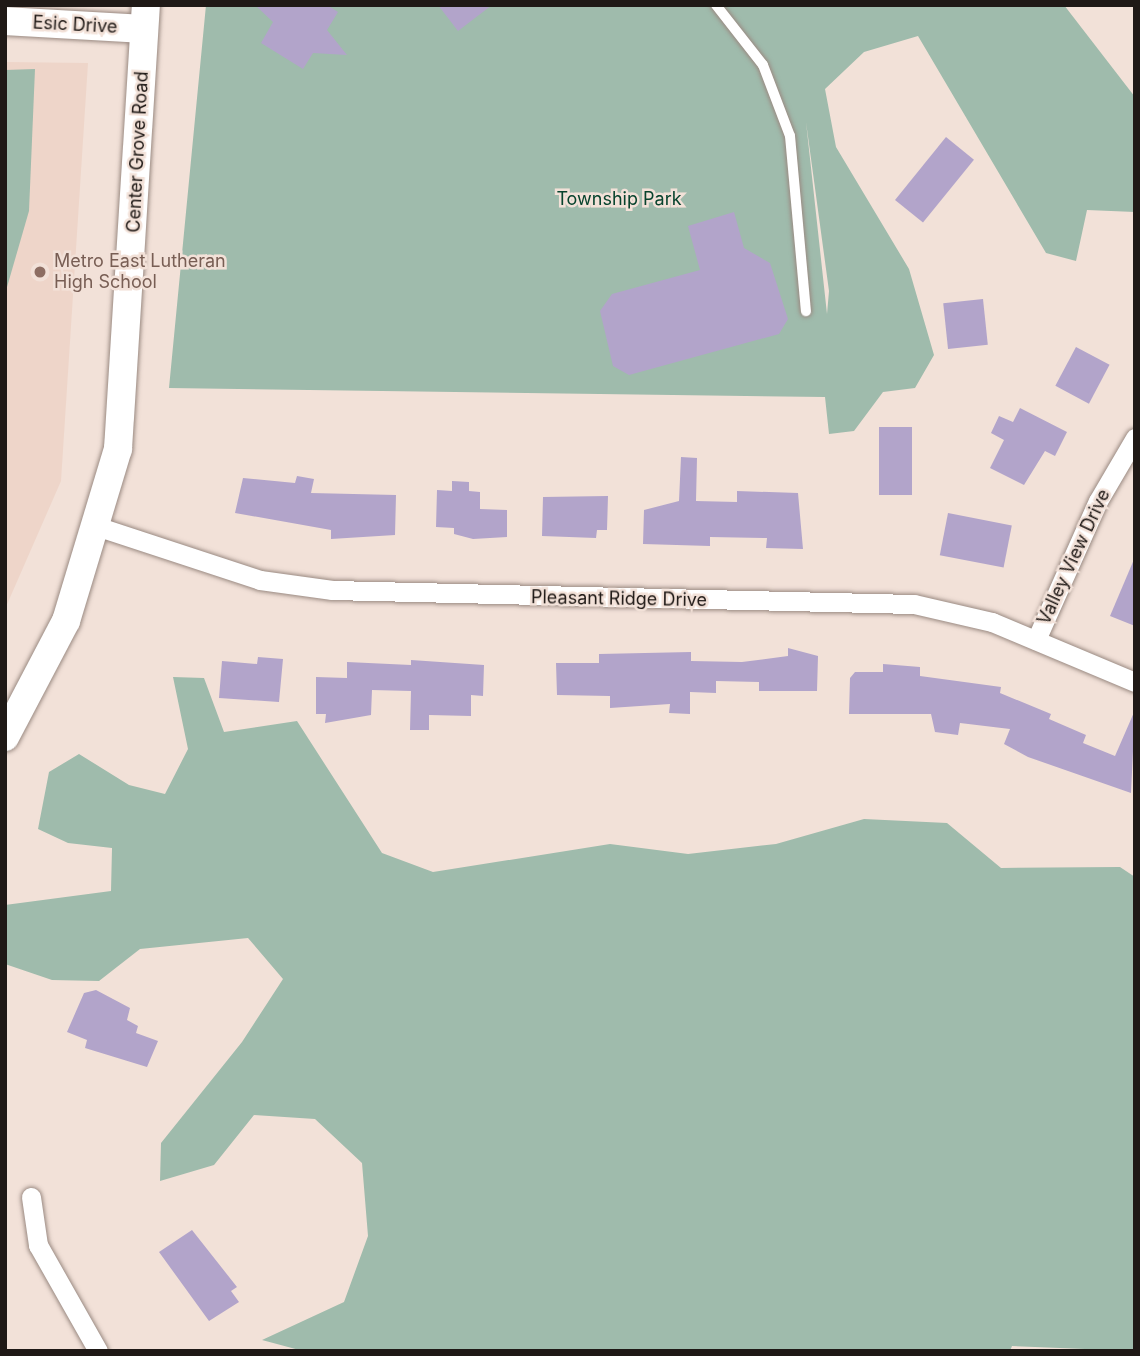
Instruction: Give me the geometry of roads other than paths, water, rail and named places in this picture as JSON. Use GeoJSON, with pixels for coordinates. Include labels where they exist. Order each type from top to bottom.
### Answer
{"type":"FeatureCollection","features":[{"type":"Feature","properties":{"kind":"street","name":"Esic Drive"},"geometry":{"type":"LineString","coordinates":[[5,21],[145,17]]}},
{"type":"Feature","properties":{"kind":"street","name":"Center Grove Road"},"geometry":{"type":"LineString","coordinates":[[5,737],[66,621],[99,527],[124,408],[145,17]]}},
{"type":"Feature","properties":{"kind":"street","name":"Valley View Drive"},"geometry":{"type":"LineString","coordinates":[[1036,640],[1093,513],[1135,438]]}},
{"type":"Feature","properties":{"kind":"street","name":"Pleasant Ridge Drive"},"geometry":{"type":"LineString","coordinates":[[99,527],[260,580],[332,590],[914,604],[956,611],[1036,640],[1135,682]]}},
{"type":"Feature","properties":{"kind":"street"},"geometry":{"type":"LineString","coordinates":[[31,1197],[38,1245],[99,1351]]}},
{"type":"Feature","properties":{"kind":"lane"},"geometry":{"type":"LineString","coordinates":[[716,5],[763,65],[790,136],[806,311]]}},
{"type":"Feature","properties":{"kind":"place","name":"Metro East Lutheran High School"},"geometry":{"type":"Point","coordinates":[40,272]}},
{"type":"Feature","properties":{"kind":"park label","name":"Township Park"},"geometry":{"type":"Point","coordinates":[619,199]}}]}
